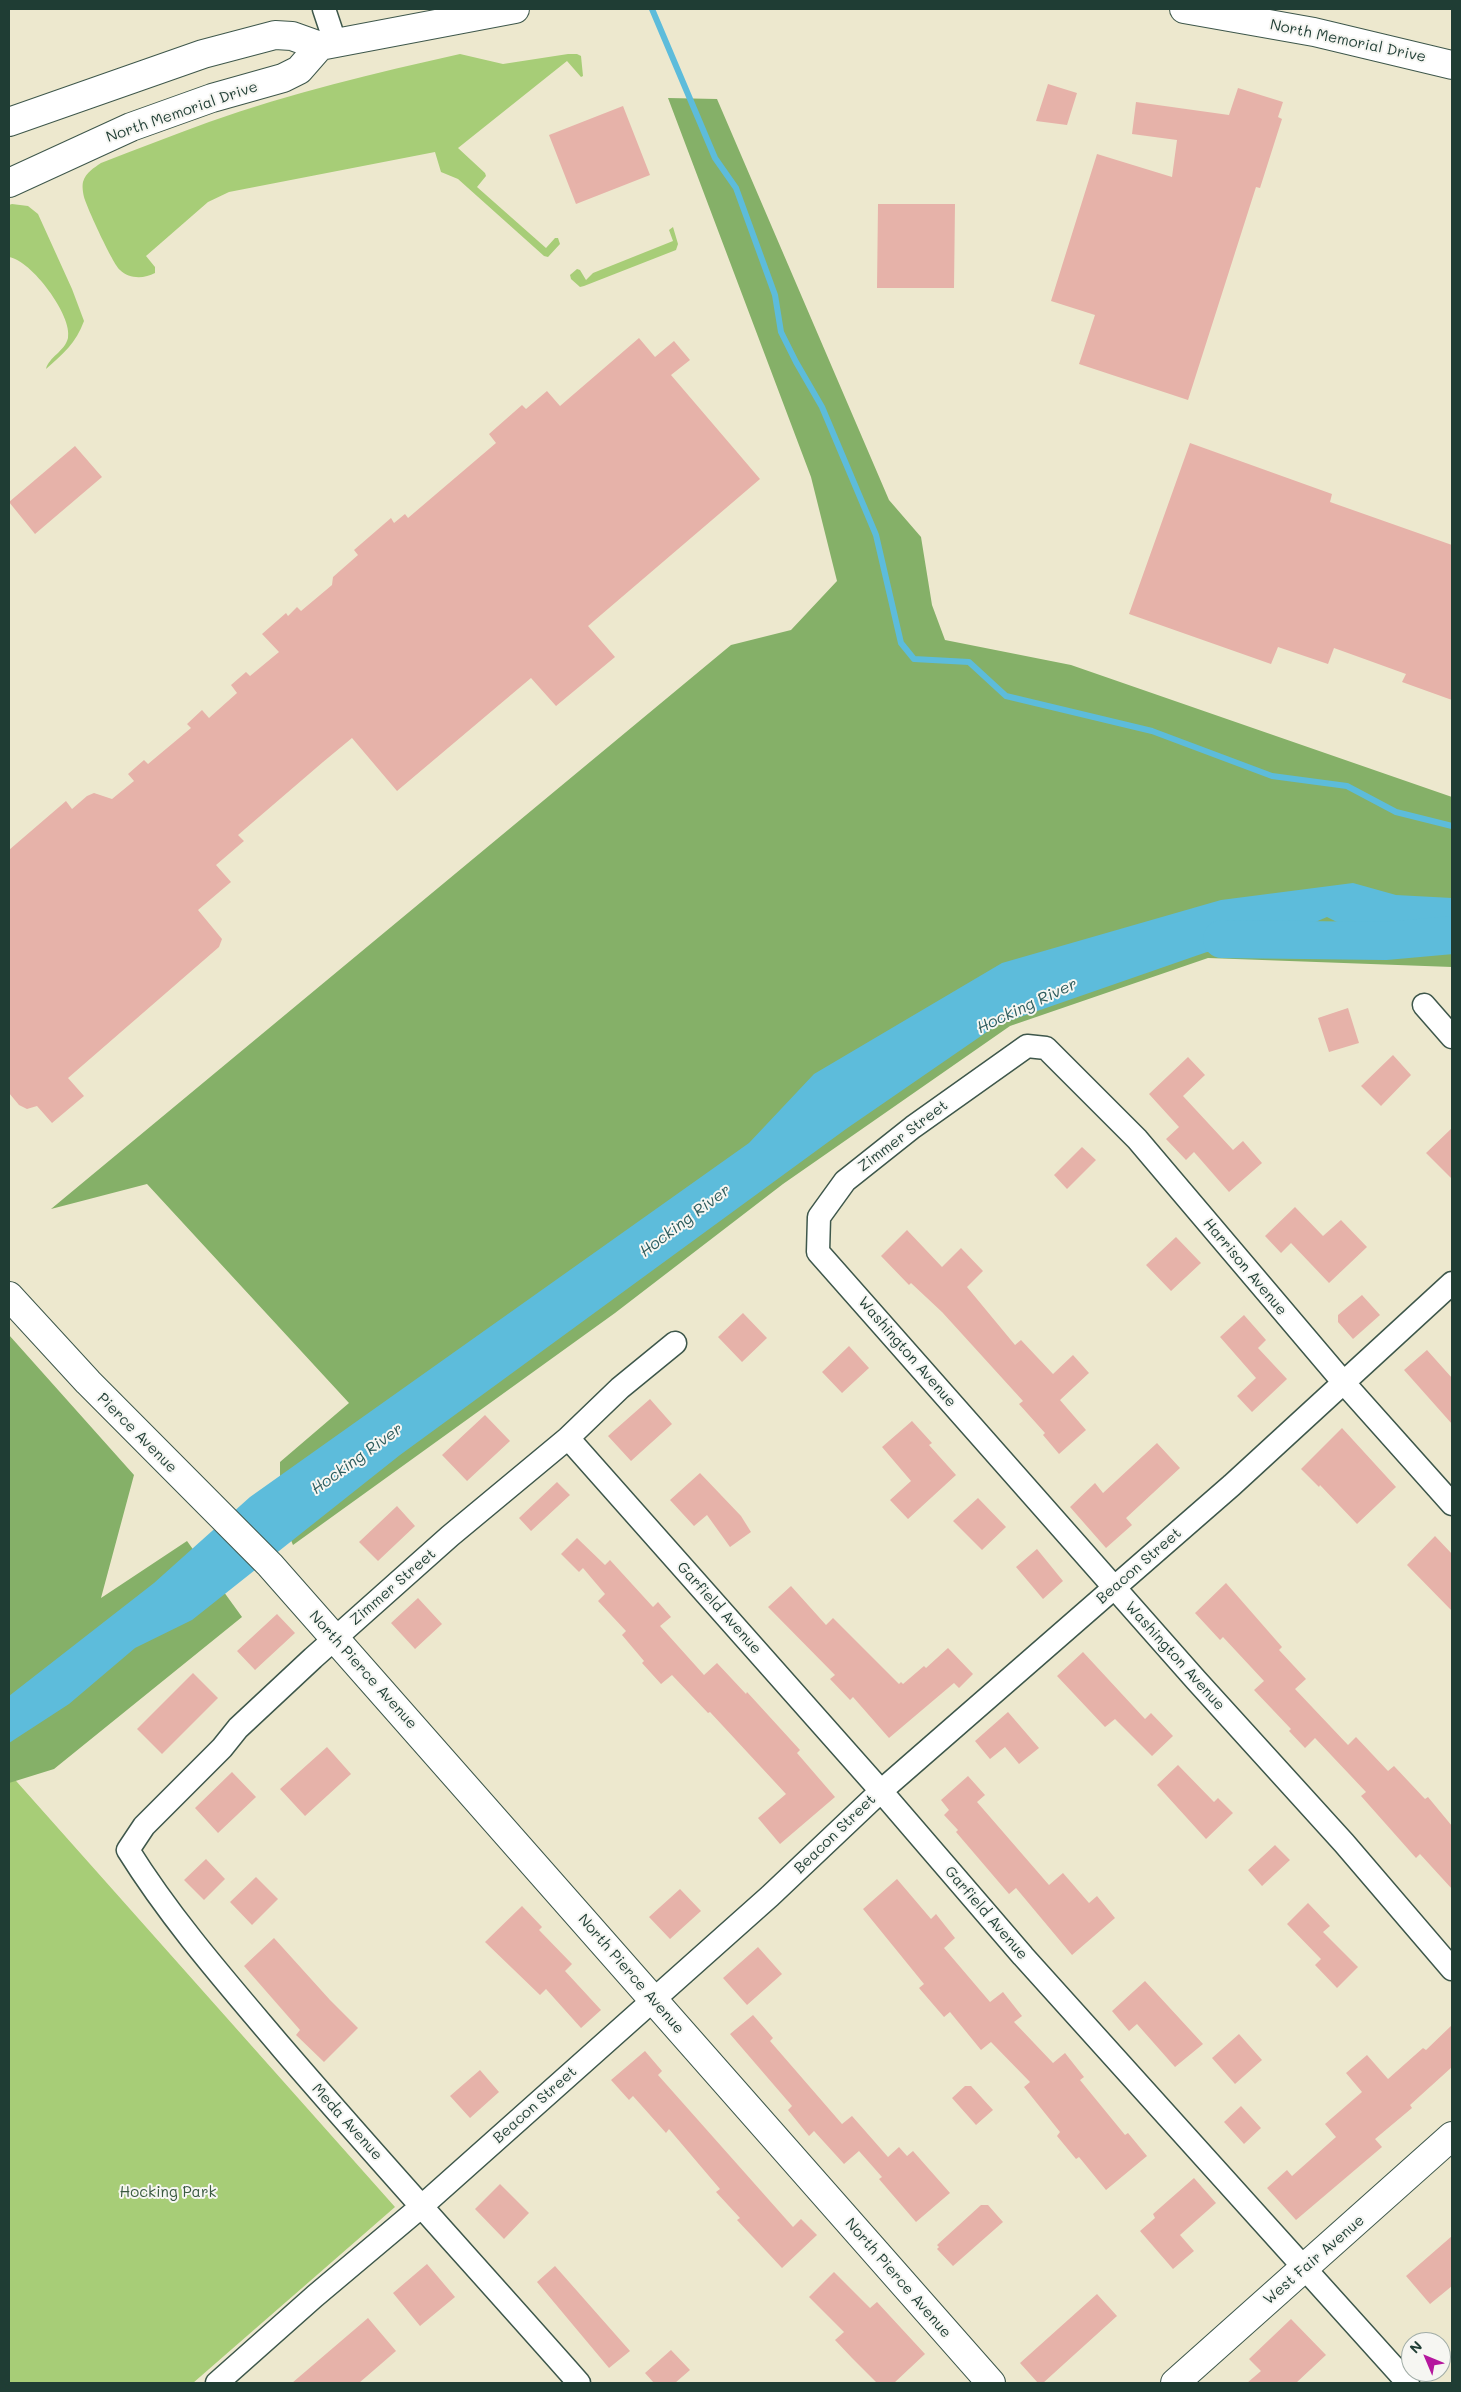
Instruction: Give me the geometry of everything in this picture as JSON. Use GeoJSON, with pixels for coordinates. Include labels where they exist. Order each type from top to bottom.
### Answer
{"type":"FeatureCollection","features":[{"type":"Feature","properties":{"kind":"street"},"geometry":{"type":"LineString","coordinates":[[324,9],[328,44]]}},
{"type":"Feature","properties":{"kind":"street"},"geometry":{"type":"LineString","coordinates":[[9,122],[203,54],[275,35],[292,36],[328,44],[515,9]]}},
{"type":"Feature","properties":{"kind":"street","name":"North Memorial Drive"},"geometry":{"type":"LineString","coordinates":[[1184,9],[1314,32],[1452,64]]}},
{"type":"Feature","properties":{"kind":"street","name":"North Memorial Drive"},"geometry":{"type":"LineString","coordinates":[[9,183],[131,127],[212,98],[283,78],[299,70],[328,44]]}},
{"type":"Feature","properties":{"kind":"street"},"geometry":{"type":"LineString","coordinates":[[1424,1005],[1452,1038]]}},
{"type":"Feature","properties":{"kind":"street","name":"Zimmer Street"},"geometry":{"type":"LineString","coordinates":[[818,1252],[819,1217],[845,1181],[913,1126],[1027,1046]]}},
{"type":"Feature","properties":{"kind":"street","name":"Harrison Avenue"},"geometry":{"type":"LineString","coordinates":[[1027,1046],[1046,1048],[1137,1139],[1344,1383],[1452,1504]]}},
{"type":"Feature","properties":{"kind":"street","name":"Washington Avenue"},"geometry":{"type":"LineString","coordinates":[[818,1252],[1114,1588],[1344,1843],[1452,1969]]}},
{"type":"Feature","properties":{"kind":"street","name":"Beacon Street"},"geometry":{"type":"LineString","coordinates":[[217,2383],[315,2296],[422,2206],[654,2000],[770,1896],[881,1791],[1114,1588],[1344,1383],[1452,1283]]}},
{"type":"Feature","properties":{"kind":"street","name":"Pierce Avenue"},"geometry":{"type":"LineString","coordinates":[[9,1296],[48,1340],[270,1566]]}},
{"type":"Feature","properties":{"kind":"street","name":"Zimmer Street"},"geometry":{"type":"LineString","coordinates":[[128,1850],[144,1826],[222,1748],[238,1728],[450,1536],[568,1438],[620,1388],[675,1343]]}},
{"type":"Feature","properties":{"kind":"street","name":"Garfield Avenue"},"geometry":{"type":"LineString","coordinates":[[568,1438],[881,1791],[1022,1956],[1408,2383]]}},
{"type":"Feature","properties":{"kind":"street","name":"North Pierce Avenue"},"geometry":{"type":"LineString","coordinates":[[270,1566],[990,2383]]}},
{"type":"Feature","properties":{"kind":"street","name":"Meda Avenue"},"geometry":{"type":"LineString","coordinates":[[128,1850],[162,1902],[200,1951],[322,2094],[579,2383]]}},
{"type":"Feature","properties":{"kind":"street","name":"West Fair Avenue"},"geometry":{"type":"LineString","coordinates":[[1175,2383],[1452,2136]]}},
{"type":"Feature","properties":{"kind":"green space"},"geometry":{"type":"Polygon","coordinates":[[[460,54],[503,64],[568,54],[581,56],[583,76],[581,77],[567,61],[458,148],[485,173],[486,176],[477,187],[546,248],[555,238],[558,238],[560,244],[548,257],[544,256],[458,179],[441,172],[435,152],[229,192],[208,202],[146,256],[155,267],[155,273],[141,277],[132,276],[124,273],[117,266],[106,247],[83,192],[83,182],[86,176],[101,163],[209,122],[271,102],[365,76],[460,54]]]}},
{"type":"Feature","properties":{"kind":"green space"},"geometry":{"type":"Polygon","coordinates":[[[668,98],[717,99],[889,500],[921,537],[932,605],[945,640],[1071,665],[1452,797],[1452,967],[1208,958],[1010,1026],[783,1184],[615,1313],[293,1545],[280,1514],[280,1462],[349,1403],[147,1184],[51,1209],[731,645],[791,630],[837,581],[811,477],[668,98]]]}},
{"type":"Feature","properties":{"kind":"green space"},"geometry":{"type":"Polygon","coordinates":[[[9,205],[28,206],[38,214],[72,289],[84,321],[73,342],[46,369],[50,361],[66,343],[68,328],[64,316],[49,290],[28,268],[18,260],[9,257],[9,205]]]}},
{"type":"Feature","properties":{"kind":"green space"},"geometry":{"type":"Polygon","coordinates":[[[673,227],[678,244],[676,250],[584,286],[580,287],[571,279],[570,275],[577,269],[580,270],[586,280],[593,273],[673,241],[669,230],[673,227]]]}},
{"type":"Feature","properties":{"kind":"green space"},"geometry":{"type":"Polygon","coordinates":[[[9,1335],[134,1475],[101,1598],[187,1541],[242,1617],[54,1769],[9,1783],[9,1335]]]}},
{"type":"Feature","properties":{"kind":"green space","name":"Hocking Park"},"geometry":{"type":"Polygon","coordinates":[[[9,1773],[395,2207],[193,2383],[9,2383],[9,1773]]]}},
{"type":"Feature","properties":{"kind":"water"},"geometry":{"type":"Polygon","coordinates":[[[1353,883],[1396,895],[1452,898],[1452,953],[1418,951],[1384,930],[1351,929],[1327,917],[1245,952],[1207,952],[997,1025],[846,1129],[400,1455],[192,1620],[135,1648],[69,1704],[9,1743],[9,1696],[154,1583],[250,1497],[749,1143],[814,1074],[1002,963],[1221,900],[1353,883]]]}},
{"type":"Feature","properties":{"kind":"building"},"geometry":{"type":"Polygon","coordinates":[[[1048,84],[1077,93],[1067,125],[1036,121],[1048,84]]]}},
{"type":"Feature","properties":{"kind":"building"},"geometry":{"type":"Polygon","coordinates":[[[1238,88],[1283,102],[1278,117],[1282,119],[1260,188],[1256,187],[1188,400],[1079,364],[1095,315],[1051,301],[1097,154],[1172,177],[1177,140],[1132,134],[1136,102],[1229,115],[1238,88]]]}},
{"type":"Feature","properties":{"kind":"building"},"geometry":{"type":"Polygon","coordinates":[[[623,106],[650,175],[576,204],[549,135],[623,106]]]}},
{"type":"Feature","properties":{"kind":"building"},"geometry":{"type":"Polygon","coordinates":[[[878,204],[955,204],[954,288],[877,288],[878,204]]]}},
{"type":"Feature","properties":{"kind":"building"},"geometry":{"type":"Polygon","coordinates":[[[639,338],[655,357],[674,341],[690,360],[671,375],[760,479],[588,626],[615,657],[556,706],[531,678],[397,791],[352,738],[323,762],[238,835],[244,841],[216,865],[231,882],[198,910],[222,939],[219,947],[68,1078],[84,1096],[52,1123],[37,1106],[27,1109],[19,1105],[9,1093],[9,850],[66,801],[72,809],[87,796],[94,793],[112,799],[134,781],[128,774],[144,760],[148,764],[191,728],[187,724],[202,710],[209,718],[237,693],[231,685],[246,672],[250,676],[279,652],[262,634],[286,613],[288,616],[297,607],[301,611],[332,585],[333,577],[358,555],[354,550],[391,518],[394,523],[405,514],[408,518],[496,443],[489,434],[522,405],[526,409],[547,391],[560,406],[639,338]]]}},
{"type":"Feature","properties":{"kind":"building"},"geometry":{"type":"Polygon","coordinates":[[[1190,443],[1332,494],[1330,502],[1452,545],[1452,700],[1402,682],[1406,674],[1334,648],[1328,664],[1278,647],[1271,664],[1129,614],[1190,443]]]}},
{"type":"Feature","properties":{"kind":"building"},"geometry":{"type":"Polygon","coordinates":[[[75,446],[102,477],[35,534],[9,502],[75,446]]]}},
{"type":"Feature","properties":{"kind":"building"},"geometry":{"type":"Polygon","coordinates":[[[1348,1008],[1359,1043],[1329,1052],[1318,1018],[1348,1008]]]}},
{"type":"Feature","properties":{"kind":"building"},"geometry":{"type":"Polygon","coordinates":[[[1393,1055],[1411,1075],[1381,1106],[1361,1086],[1393,1055]]]}},
{"type":"Feature","properties":{"kind":"building"},"geometry":{"type":"Polygon","coordinates":[[[1188,1057],[1205,1075],[1183,1096],[1233,1150],[1243,1141],[1262,1163],[1229,1192],[1194,1152],[1186,1160],[1166,1139],[1179,1127],[1149,1094],[1188,1057]]]}},
{"type":"Feature","properties":{"kind":"building"},"geometry":{"type":"Polygon","coordinates":[[[1452,1128],[1452,1179],[1426,1153],[1452,1128]]]}},
{"type":"Feature","properties":{"kind":"building"},"geometry":{"type":"Polygon","coordinates":[[[1082,1147],[1096,1160],[1067,1189],[1054,1175],[1082,1147]]]}},
{"type":"Feature","properties":{"kind":"building"},"geometry":{"type":"Polygon","coordinates":[[[1295,1207],[1323,1236],[1341,1220],[1367,1247],[1329,1283],[1291,1243],[1281,1253],[1265,1236],[1295,1207]]]}},
{"type":"Feature","properties":{"kind":"building"},"geometry":{"type":"Polygon","coordinates":[[[907,1230],[942,1267],[961,1248],[983,1271],[967,1287],[1015,1345],[1021,1340],[1053,1374],[1073,1355],[1089,1373],[1060,1400],[1086,1430],[1059,1454],[1043,1435],[1045,1433],[1019,1404],[1023,1401],[942,1312],[911,1283],[909,1285],[881,1256],[907,1230]]]}},
{"type":"Feature","properties":{"kind":"building"},"geometry":{"type":"Polygon","coordinates":[[[1176,1237],[1201,1263],[1171,1291],[1146,1265],[1176,1237]]]}},
{"type":"Feature","properties":{"kind":"building"},"geometry":{"type":"Polygon","coordinates":[[[1362,1295],[1380,1315],[1353,1339],[1338,1322],[1338,1315],[1362,1295]]]}},
{"type":"Feature","properties":{"kind":"building"},"geometry":{"type":"Polygon","coordinates":[[[743,1313],[767,1338],[742,1362],[718,1337],[743,1313]]]}},
{"type":"Feature","properties":{"kind":"building"},"geometry":{"type":"Polygon","coordinates":[[[1244,1315],[1266,1340],[1258,1348],[1287,1379],[1252,1412],[1237,1396],[1256,1378],[1220,1337],[1244,1315]]]}},
{"type":"Feature","properties":{"kind":"building"},"geometry":{"type":"Polygon","coordinates":[[[849,1346],[869,1368],[842,1393],[822,1372],[849,1346]]]}},
{"type":"Feature","properties":{"kind":"building"},"geometry":{"type":"Polygon","coordinates":[[[1427,1350],[1452,1378],[1452,1424],[1404,1370],[1427,1350]]]}},
{"type":"Feature","properties":{"kind":"building"},"geometry":{"type":"Polygon","coordinates":[[[650,1399],[672,1424],[631,1461],[608,1436],[650,1399]]]}},
{"type":"Feature","properties":{"kind":"building"},"geometry":{"type":"Polygon","coordinates":[[[485,1415],[510,1441],[467,1481],[442,1455],[485,1415]]]}},
{"type":"Feature","properties":{"kind":"building"},"geometry":{"type":"Polygon","coordinates":[[[912,1421],[932,1443],[929,1445],[956,1475],[908,1519],[890,1500],[911,1481],[882,1447],[912,1421]]]}},
{"type":"Feature","properties":{"kind":"building"},"geometry":{"type":"Polygon","coordinates":[[[1342,1428],[1396,1487],[1357,1524],[1320,1485],[1319,1487],[1301,1469],[1342,1428]]]}},
{"type":"Feature","properties":{"kind":"building"},"geometry":{"type":"Polygon","coordinates":[[[1157,1443],[1180,1468],[1126,1518],[1132,1525],[1106,1548],[1070,1507],[1095,1483],[1103,1493],[1157,1443]]]}},
{"type":"Feature","properties":{"kind":"building"},"geometry":{"type":"Polygon","coordinates":[[[700,1473],[741,1516],[751,1532],[730,1547],[707,1515],[694,1526],[670,1500],[700,1473]]]}},
{"type":"Feature","properties":{"kind":"building"},"geometry":{"type":"Polygon","coordinates":[[[557,1482],[570,1495],[531,1531],[519,1518],[557,1482]]]}},
{"type":"Feature","properties":{"kind":"building"},"geometry":{"type":"Polygon","coordinates":[[[978,1498],[1006,1527],[982,1550],[953,1521],[978,1498]]]}},
{"type":"Feature","properties":{"kind":"building"},"geometry":{"type":"Polygon","coordinates":[[[397,1506],[415,1526],[378,1561],[359,1542],[397,1506]]]}},
{"type":"Feature","properties":{"kind":"building"},"geometry":{"type":"Polygon","coordinates":[[[1435,1536],[1452,1554],[1452,1611],[1407,1565],[1435,1536]]]}},
{"type":"Feature","properties":{"kind":"building"},"geometry":{"type":"Polygon","coordinates":[[[577,1538],[605,1565],[610,1560],[653,1607],[658,1602],[671,1617],[660,1626],[704,1675],[717,1663],[746,1694],[747,1692],[800,1750],[797,1753],[835,1797],[780,1844],[758,1818],[786,1794],[710,1712],[708,1713],[672,1675],[661,1684],[642,1663],[644,1661],[622,1635],[626,1631],[598,1601],[605,1594],[583,1568],[579,1572],[561,1554],[577,1538]]]}},
{"type":"Feature","properties":{"kind":"building"},"geometry":{"type":"Polygon","coordinates":[[[1037,1549],[1063,1581],[1043,1599],[1016,1567],[1037,1549]]]}},
{"type":"Feature","properties":{"kind":"building"},"geometry":{"type":"Polygon","coordinates":[[[1226,1583],[1282,1647],[1279,1650],[1306,1679],[1295,1689],[1348,1745],[1356,1737],[1388,1771],[1394,1766],[1425,1799],[1428,1797],[1452,1826],[1452,1889],[1420,1854],[1416,1858],[1361,1796],[1366,1792],[1315,1738],[1305,1748],[1289,1731],[1291,1729],[1254,1690],[1264,1681],[1223,1637],[1220,1640],[1195,1613],[1226,1583]]]}},
{"type":"Feature","properties":{"kind":"building"},"geometry":{"type":"Polygon","coordinates":[[[791,1586],[826,1625],[833,1618],[899,1684],[901,1682],[903,1684],[924,1666],[926,1668],[948,1648],[973,1674],[959,1688],[954,1683],[889,1738],[853,1697],[850,1700],[830,1679],[835,1675],[768,1607],[791,1586]]]}},
{"type":"Feature","properties":{"kind":"building"},"geometry":{"type":"Polygon","coordinates":[[[418,1598],[442,1624],[415,1649],[391,1623],[418,1598]]]}},
{"type":"Feature","properties":{"kind":"building"},"geometry":{"type":"Polygon","coordinates":[[[277,1614],[295,1633],[255,1670],[237,1651],[277,1614]]]}},
{"type":"Feature","properties":{"kind":"building"},"geometry":{"type":"Polygon","coordinates":[[[1083,1652],[1145,1719],[1151,1713],[1173,1736],[1152,1756],[1115,1719],[1105,1727],[1057,1676],[1083,1652]]]}},
{"type":"Feature","properties":{"kind":"building"},"geometry":{"type":"Polygon","coordinates":[[[193,1673],[218,1698],[162,1754],[137,1729],[193,1673]]]}},
{"type":"Feature","properties":{"kind":"building"},"geometry":{"type":"Polygon","coordinates":[[[1008,1712],[1039,1748],[1019,1764],[1005,1747],[990,1759],[975,1741],[1008,1712]]]}},
{"type":"Feature","properties":{"kind":"building"},"geometry":{"type":"Polygon","coordinates":[[[327,1747],[351,1774],[305,1816],[280,1789],[327,1747]]]}},
{"type":"Feature","properties":{"kind":"building"},"geometry":{"type":"Polygon","coordinates":[[[1178,1765],[1214,1802],[1218,1798],[1233,1813],[1206,1839],[1157,1785],[1178,1765]]]}},
{"type":"Feature","properties":{"kind":"building"},"geometry":{"type":"Polygon","coordinates":[[[232,1772],[256,1797],[218,1833],[195,1808],[232,1772]]]}},
{"type":"Feature","properties":{"kind":"building"},"geometry":{"type":"Polygon","coordinates":[[[968,1776],[985,1795],[977,1802],[1049,1885],[1063,1873],[1089,1903],[1097,1896],[1115,1918],[1072,1955],[1016,1888],[1009,1894],[956,1832],[958,1830],[944,1815],[949,1810],[941,1800],[968,1776]]]}},
{"type":"Feature","properties":{"kind":"building"},"geometry":{"type":"Polygon","coordinates":[[[1275,1845],[1290,1860],[1262,1886],[1248,1870],[1275,1845]]]}},
{"type":"Feature","properties":{"kind":"building"},"geometry":{"type":"Polygon","coordinates":[[[206,1859],[225,1879],[204,1900],[184,1880],[206,1859]]]}},
{"type":"Feature","properties":{"kind":"building"},"geometry":{"type":"Polygon","coordinates":[[[256,1877],[278,1899],[252,1925],[230,1902],[256,1877]]]}},
{"type":"Feature","properties":{"kind":"building"},"geometry":{"type":"Polygon","coordinates":[[[897,1879],[931,1919],[936,1914],[955,1938],[944,1948],[990,2002],[1003,1992],[1022,2016],[1014,2022],[1053,2063],[1065,2053],[1084,2077],[1080,2080],[1125,2135],[1128,2133],[1147,2156],[1106,2190],[1079,2157],[1076,2159],[1057,2136],[1060,2132],[1024,2087],[1030,2082],[991,2042],[981,2050],[950,2012],[944,2017],[919,1988],[924,1984],[863,1909],[897,1879]]]}},
{"type":"Feature","properties":{"kind":"building"},"geometry":{"type":"Polygon","coordinates":[[[680,1889],[701,1911],[670,1939],[649,1917],[680,1889]]]}},
{"type":"Feature","properties":{"kind":"building"},"geometry":{"type":"Polygon","coordinates":[[[1308,1903],[1330,1926],[1323,1932],[1358,1967],[1337,1988],[1315,1965],[1321,1959],[1287,1924],[1308,1903]]]}},
{"type":"Feature","properties":{"kind":"building"},"geometry":{"type":"Polygon","coordinates":[[[522,1906],[542,1927],[539,1930],[572,1964],[565,1971],[601,2010],[581,2028],[546,1989],[540,1995],[485,1942],[522,1906]]]}},
{"type":"Feature","properties":{"kind":"building"},"geometry":{"type":"Polygon","coordinates":[[[274,1938],[358,2028],[324,2062],[296,2035],[300,2030],[244,1966],[274,1938]]]}},
{"type":"Feature","properties":{"kind":"building"},"geometry":{"type":"Polygon","coordinates":[[[758,1947],[782,1974],[747,2005],[723,1978],[758,1947]]]}},
{"type":"Feature","properties":{"kind":"building"},"geometry":{"type":"Polygon","coordinates":[[[1145,1981],[1203,2044],[1175,2067],[1137,2024],[1129,2031],[1112,2011],[1145,1981]]]}},
{"type":"Feature","properties":{"kind":"building"},"geometry":{"type":"Polygon","coordinates":[[[753,2015],[773,2038],[770,2041],[842,2124],[852,2116],[888,2157],[899,2147],[907,2156],[913,2151],[950,2193],[916,2222],[879,2179],[882,2177],[859,2151],[844,2164],[814,2131],[809,2136],[788,2110],[792,2106],[730,2034],[753,2015]]]}},
{"type":"Feature","properties":{"kind":"building"},"geometry":{"type":"Polygon","coordinates":[[[1452,2025],[1452,2067],[1410,2105],[1412,2108],[1375,2139],[1382,2147],[1296,2220],[1267,2188],[1287,2170],[1292,2176],[1336,2137],[1325,2124],[1362,2092],[1346,2073],[1367,2055],[1388,2079],[1423,2048],[1426,2050],[1452,2025]]]}},
{"type":"Feature","properties":{"kind":"building"},"geometry":{"type":"Polygon","coordinates":[[[1239,2034],[1262,2060],[1235,2084],[1212,2058],[1239,2034]]]}},
{"type":"Feature","properties":{"kind":"building"},"geometry":{"type":"Polygon","coordinates":[[[645,2051],[662,2071],[658,2075],[793,2227],[801,2219],[817,2235],[782,2268],[737,2220],[740,2218],[716,2192],[720,2189],[669,2129],[666,2133],[633,2096],[629,2100],[611,2080],[645,2051]]]}},
{"type":"Feature","properties":{"kind":"building"},"geometry":{"type":"Polygon","coordinates":[[[480,2070],[499,2092],[470,2118],[450,2096],[480,2070]]]}},
{"type":"Feature","properties":{"kind":"building"},"geometry":{"type":"Polygon","coordinates":[[[965,2086],[971,2086],[993,2110],[976,2125],[952,2098],[965,2086]]]}},
{"type":"Feature","properties":{"kind":"building"},"geometry":{"type":"Polygon","coordinates":[[[1241,2106],[1261,2128],[1244,2144],[1224,2122],[1241,2106]]]}},
{"type":"Feature","properties":{"kind":"building"},"geometry":{"type":"Polygon","coordinates":[[[1194,2178],[1216,2203],[1180,2235],[1194,2251],[1173,2269],[1140,2231],[1155,2218],[1153,2214],[1194,2178]]]}},
{"type":"Feature","properties":{"kind":"building"},"geometry":{"type":"Polygon","coordinates":[[[500,2184],[529,2213],[504,2239],[475,2209],[500,2184]]]}},
{"type":"Feature","properties":{"kind":"building"},"geometry":{"type":"Polygon","coordinates":[[[981,2205],[988,2205],[1003,2222],[953,2266],[937,2249],[939,2247],[937,2245],[981,2205]]]}},
{"type":"Feature","properties":{"kind":"building"},"geometry":{"type":"Polygon","coordinates":[[[1452,2236],[1452,2286],[1430,2304],[1406,2276],[1452,2236]]]}},
{"type":"Feature","properties":{"kind":"building"},"geometry":{"type":"Polygon","coordinates":[[[427,2264],[455,2297],[420,2326],[393,2293],[427,2264]]]}},
{"type":"Feature","properties":{"kind":"building"},"geometry":{"type":"Polygon","coordinates":[[[555,2266],[630,2351],[609,2368],[537,2282],[555,2266]]]}},
{"type":"Feature","properties":{"kind":"building"},"geometry":{"type":"Polygon","coordinates":[[[834,2272],[870,2308],[877,2302],[925,2354],[894,2383],[877,2383],[852,2358],[835,2340],[844,2332],[809,2297],[834,2272]]]}},
{"type":"Feature","properties":{"kind":"building"},"geometry":{"type":"Polygon","coordinates":[[[1097,2294],[1117,2316],[1043,2383],[1038,2383],[1020,2363],[1097,2294]]]}},
{"type":"Feature","properties":{"kind":"building"},"geometry":{"type":"Polygon","coordinates":[[[368,2318],[396,2351],[359,2383],[292,2383],[368,2318]]]}},
{"type":"Feature","properties":{"kind":"building"},"geometry":{"type":"Polygon","coordinates":[[[1291,2319],[1326,2355],[1296,2383],[1247,2383],[1261,2371],[1249,2359],[1291,2319]]]}},
{"type":"Feature","properties":{"kind":"building"},"geometry":{"type":"Polygon","coordinates":[[[671,2350],[690,2370],[675,2383],[654,2383],[645,2373],[671,2350]]]}},
{"type":"Feature","properties":{"kind":"waterway"},"geometry":{"type":"LineString","coordinates":[[652,9],[715,158],[736,188],[775,295],[781,332],[822,407],[876,535],[901,643],[914,659],[969,662],[1006,696],[1152,731],[1272,776],[1347,786],[1396,812],[1452,826]]}},
{"type":"Feature","properties":{"kind":"waterway","name":"Hocking River"},"geometry":{"type":"LineString","coordinates":[[1222,939],[1385,941],[1452,935]]}}]}
